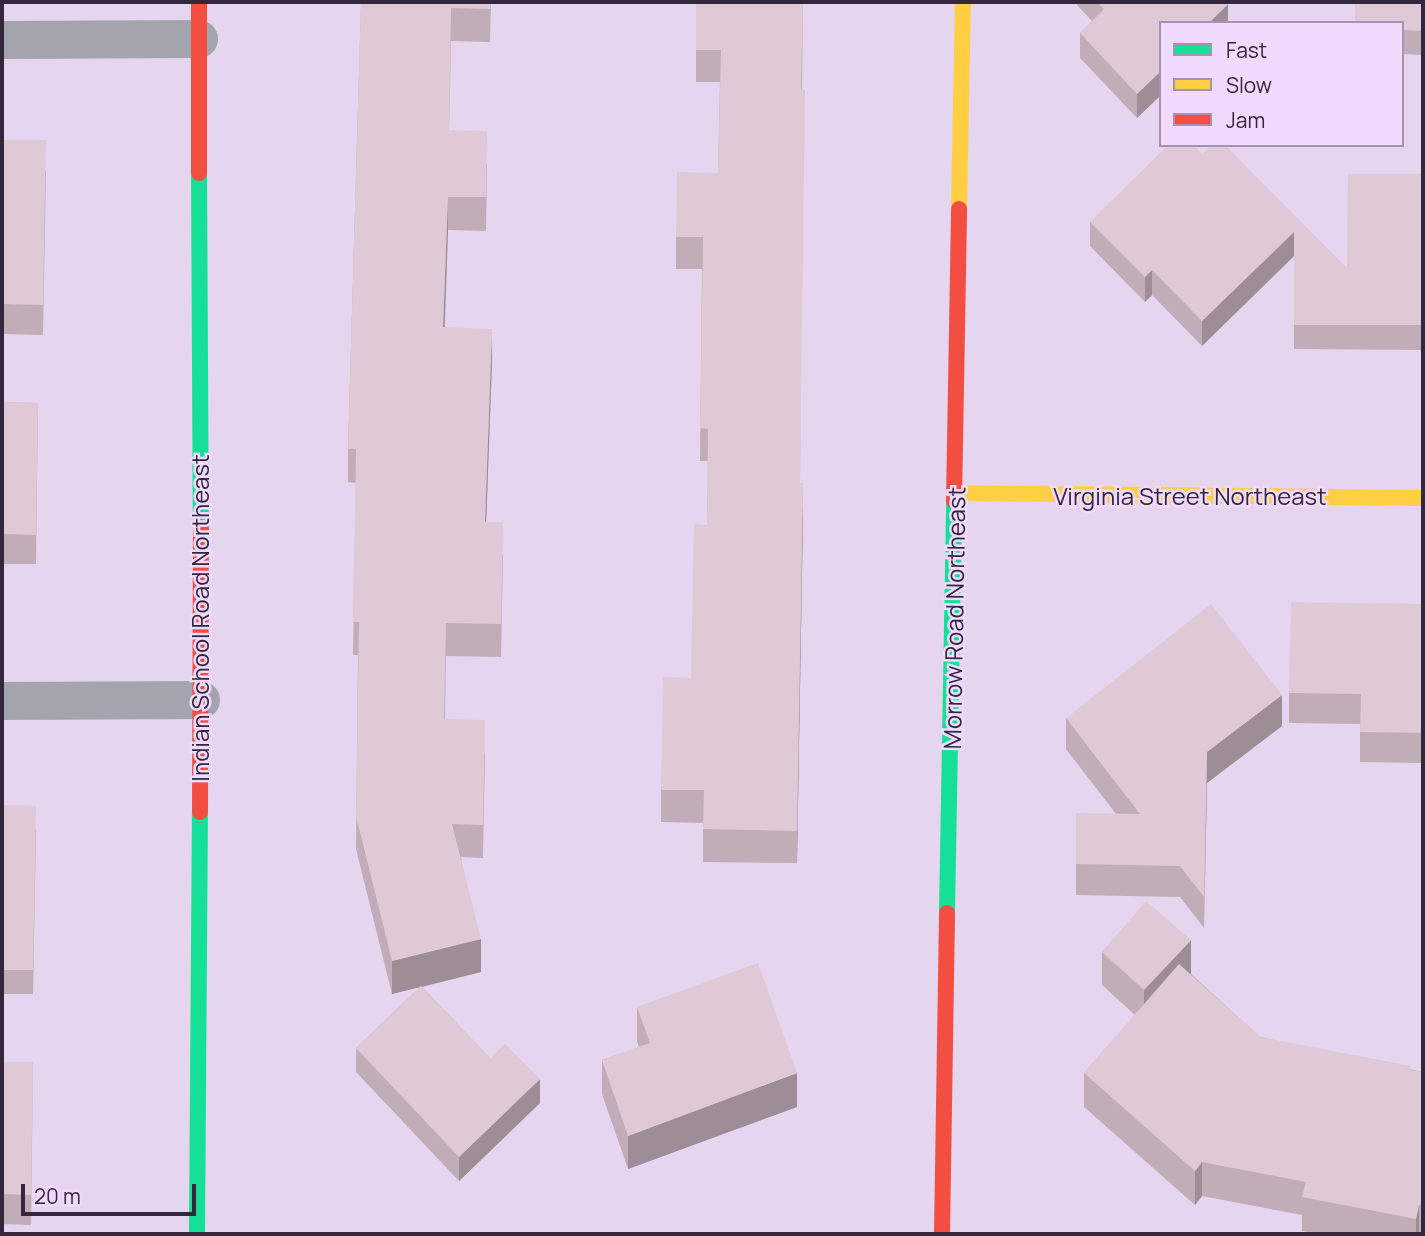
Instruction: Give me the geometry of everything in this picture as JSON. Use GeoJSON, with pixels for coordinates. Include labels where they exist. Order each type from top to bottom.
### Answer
{"type":"FeatureCollection","features":[{"type":"Feature","properties":{"kind":"street","name":"Indian School Road Northeast"},"geometry":{"type":"LineString","coordinates":[[197,1234],[201,700],[199,2]]}},
{"type":"Feature","properties":{"kind":"street","name":"Morrow Road Northeast"},"geometry":{"type":"LineString","coordinates":[[942,1234],[957,493],[963,2]]}},
{"type":"Feature","properties":{"kind":"street"},"geometry":{"type":"LineString","coordinates":[[2,40],[199,39]]}},
{"type":"Feature","properties":{"kind":"street","name":"Virginia Street Northeast"},"geometry":{"type":"LineString","coordinates":[[957,493],[1423,498]]}},
{"type":"Feature","properties":{"kind":"street"},"geometry":{"type":"LineString","coordinates":[[2,701],[201,700]]}},
{"type":"Feature","properties":{"kind":"building"},"geometry":{"type":"Polygon","coordinates":[[[361,2],[491,2],[490,9],[451,8],[449,130],[487,131],[486,197],[448,197],[443,327],[492,329],[485,522],[503,522],[501,624],[446,623],[444,719],[485,720],[483,825],[452,824],[481,939],[392,961],[356,816],[359,622],[353,622],[356,449],[348,449],[361,2]]]}},
{"type":"Feature","properties":{"kind":"building"},"geometry":{"type":"Polygon","coordinates":[[[696,2],[803,2],[801,89],[805,90],[800,483],[803,483],[797,831],[703,829],[704,790],[661,790],[663,677],[691,678],[694,524],[707,525],[708,429],[700,428],[703,237],[676,237],[677,172],[718,173],[721,50],[696,50],[696,2]]]}},
{"type":"Feature","properties":{"kind":"building"},"geometry":{"type":"Polygon","coordinates":[[[1097,2],[1228,4],[1211,21],[1159,21],[1159,73],[1137,94],[1080,33],[1104,9],[1097,2]]]}},
{"type":"Feature","properties":{"kind":"building"},"geometry":{"type":"Polygon","coordinates":[[[1355,2],[1423,2],[1423,31],[1404,30],[1404,21],[1355,21],[1355,2]]]}},
{"type":"Feature","properties":{"kind":"building"},"geometry":{"type":"Polygon","coordinates":[[[2,140],[46,140],[43,305],[2,304],[2,140]]]}},
{"type":"Feature","properties":{"kind":"building"},"geometry":{"type":"Polygon","coordinates":[[[1166,147],[1196,147],[1202,154],[1209,147],[1227,147],[1347,268],[1348,174],[1423,174],[1423,325],[1294,325],[1294,232],[1202,321],[1152,270],[1145,277],[1090,222],[1166,147]]]}},
{"type":"Feature","properties":{"kind":"building"},"geometry":{"type":"Polygon","coordinates":[[[2,402],[38,403],[36,535],[2,534],[2,402]]]}},
{"type":"Feature","properties":{"kind":"building"},"geometry":{"type":"Polygon","coordinates":[[[1291,602],[1423,604],[1423,733],[1360,732],[1361,694],[1289,693],[1291,602]]]}},
{"type":"Feature","properties":{"kind":"building"},"geometry":{"type":"Polygon","coordinates":[[[1211,604],[1282,695],[1207,752],[1204,897],[1180,866],[1076,864],[1076,813],[1140,814],[1066,718],[1211,604]]]}},
{"type":"Feature","properties":{"kind":"building"},"geometry":{"type":"Polygon","coordinates":[[[2,805],[36,806],[33,970],[2,970],[2,805]]]}},
{"type":"Feature","properties":{"kind":"building"},"geometry":{"type":"Polygon","coordinates":[[[1146,901],[1191,940],[1144,990],[1102,952],[1146,901]]]}},
{"type":"Feature","properties":{"kind":"building"},"geometry":{"type":"Polygon","coordinates":[[[758,963],[797,1073],[628,1136],[602,1060],[650,1043],[637,1007],[758,963]]]}},
{"type":"Feature","properties":{"kind":"building"},"geometry":{"type":"Polygon","coordinates":[[[1179,964],[1260,1037],[1411,1066],[1410,1070],[1423,1072],[1423,1206],[1419,1205],[1416,1219],[1302,1197],[1306,1182],[1202,1162],[1195,1171],[1084,1073],[1179,964]]]}},
{"type":"Feature","properties":{"kind":"building"},"geometry":{"type":"Polygon","coordinates":[[[421,986],[490,1058],[505,1044],[540,1079],[459,1157],[356,1048],[421,986]]]}},
{"type":"Feature","properties":{"kind":"building"},"geometry":{"type":"Polygon","coordinates":[[[2,1062],[33,1062],[31,1195],[2,1194],[2,1062]]]}},
{"type":"Feature","properties":{"kind":"traffic: fast"},"geometry":{"type":"LineString","coordinates":[[199,173],[201,528]]}},
{"type":"Feature","properties":{"kind":"traffic: fast"},"geometry":{"type":"LineString","coordinates":[[947,913],[954,501]]}},
{"type":"Feature","properties":{"kind":"traffic: fast"},"geometry":{"type":"LineString","coordinates":[[197,1234],[200,812]]}},
{"type":"Feature","properties":{"kind":"traffic: slow"},"geometry":{"type":"LineString","coordinates":[[959,209],[963,2]]}},
{"type":"Feature","properties":{"kind":"traffic: slow"},"geometry":{"type":"LineString","coordinates":[[957,493],[1423,498]]}},
{"type":"Feature","properties":{"kind":"traffic: jam"},"geometry":{"type":"LineString","coordinates":[[199,2],[199,173]]}},
{"type":"Feature","properties":{"kind":"traffic: jam"},"geometry":{"type":"LineString","coordinates":[[954,501],[959,209]]}},
{"type":"Feature","properties":{"kind":"traffic: jam"},"geometry":{"type":"LineString","coordinates":[[200,812],[201,528]]}},
{"type":"Feature","properties":{"kind":"traffic: jam"},"geometry":{"type":"LineString","coordinates":[[942,1234],[947,913]]}}]}
